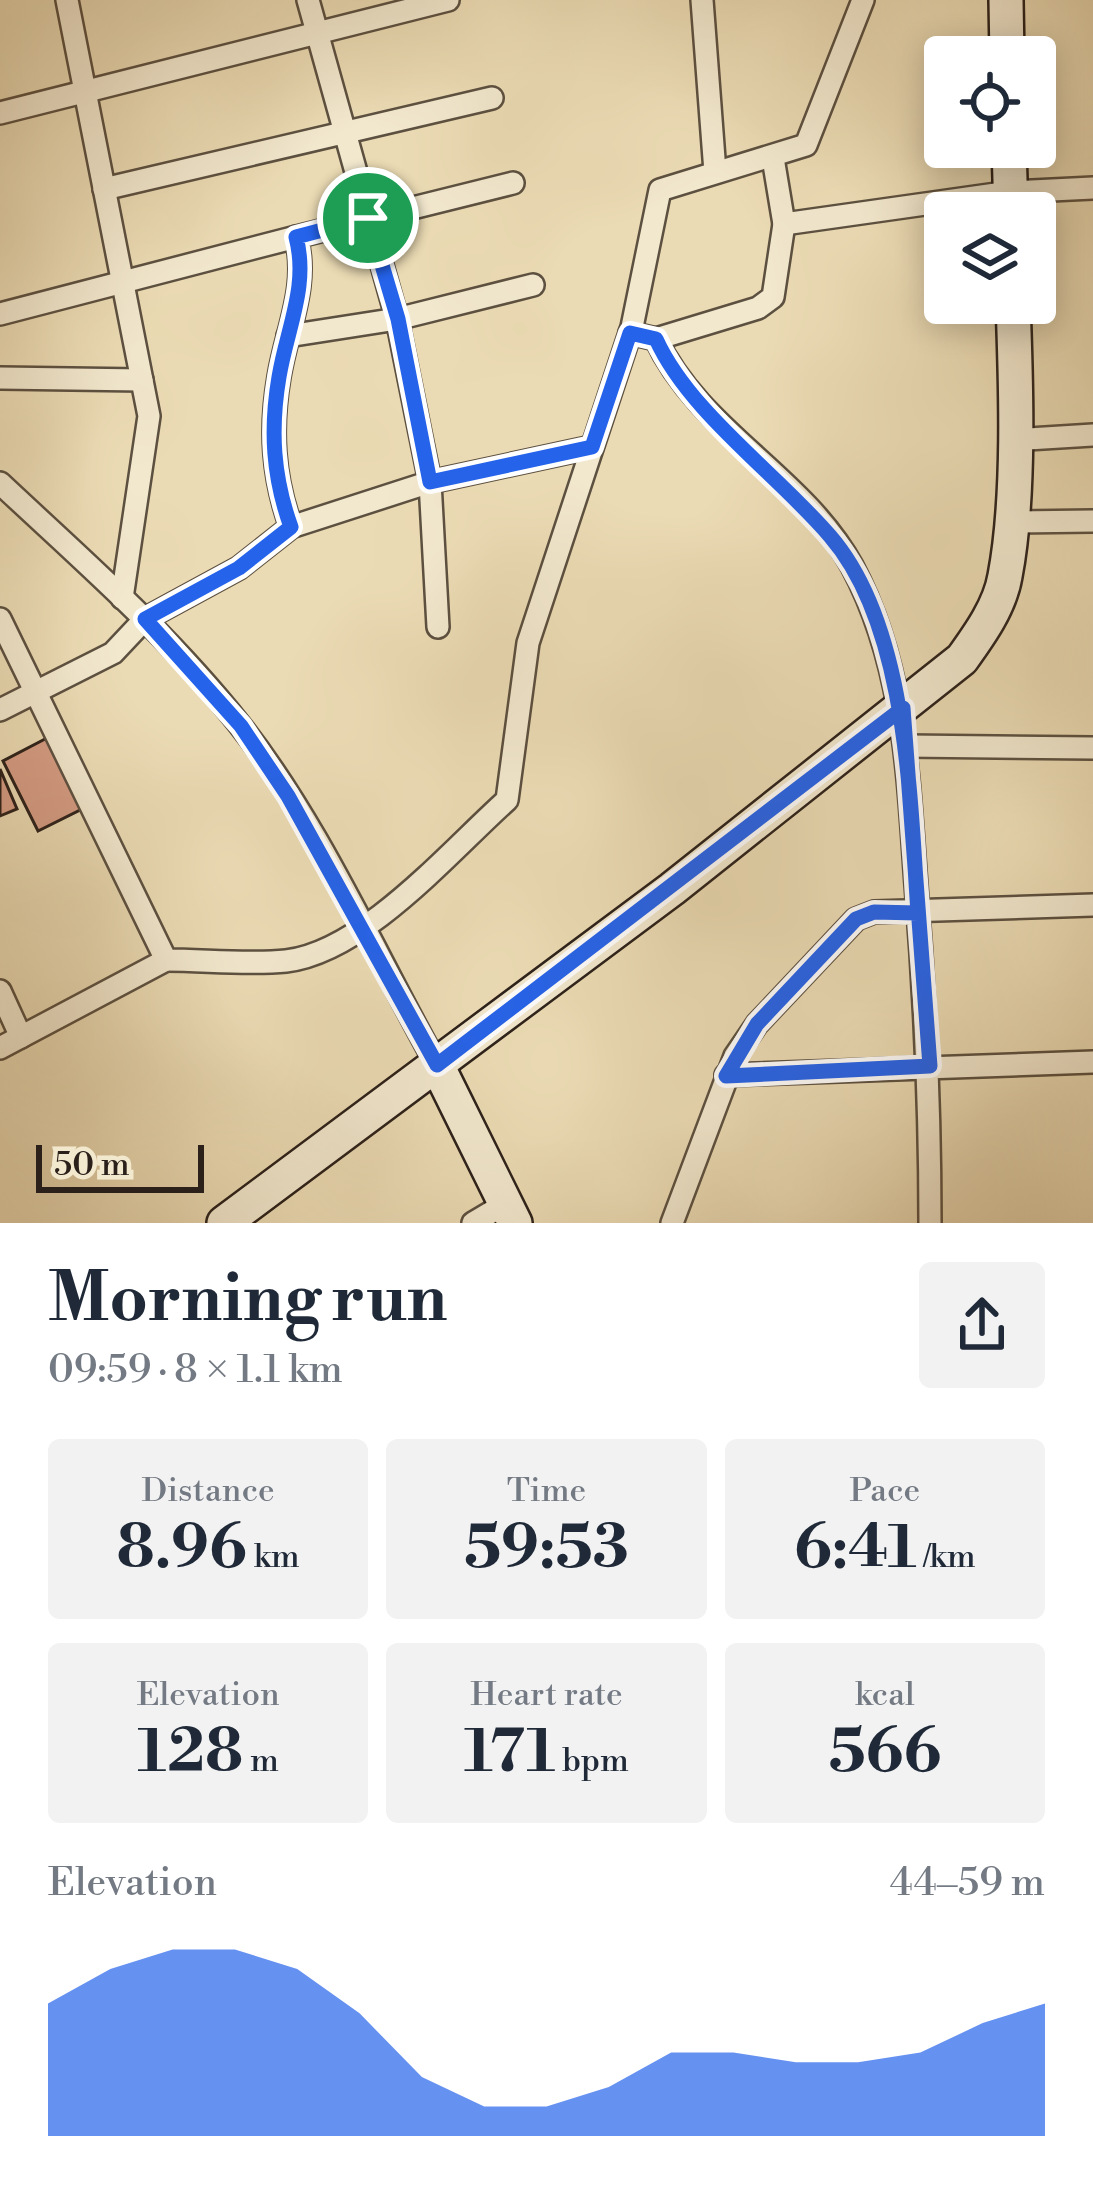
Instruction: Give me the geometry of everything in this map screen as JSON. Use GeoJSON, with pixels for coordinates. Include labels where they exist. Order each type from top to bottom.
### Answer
{"type":"FeatureCollection","features":[{"type":"Feature","properties":{"kind":"main road"},"geometry":{"type":"LineString","coordinates":[[1006,0],[1007,36]]}},
{"type":"Feature","properties":{"kind":"main road"},"geometry":{"type":"LineString","coordinates":[[224,1223],[437,1065],[962,659],[985,628],[1005,578],[1013,440],[1013,324]]}},
{"type":"Feature","properties":{"kind":"main road"},"geometry":{"type":"LineString","coordinates":[[437,1065],[510,1213]]}},
{"type":"Feature","properties":{"kind":"street"},"geometry":{"type":"LineString","coordinates":[[67,0],[148,416],[122,598]]}},
{"type":"Feature","properties":{"kind":"street"},"geometry":{"type":"LineString","coordinates":[[308,0],[398,319],[430,482],[438,627]]}},
{"type":"Feature","properties":{"kind":"street"},"geometry":{"type":"LineString","coordinates":[[0,113],[448,0]]}},
{"type":"Feature","properties":{"kind":"street"},"geometry":{"type":"LineString","coordinates":[[702,0],[715,172]]}},
{"type":"Feature","properties":{"kind":"street"},"geometry":{"type":"LineString","coordinates":[[0,1048],[166,960],[288,961],[324,950],[362,929],[507,800],[528,643],[630,333],[660,190],[773,158],[810,141],[863,0]]}},
{"type":"Feature","properties":{"kind":"street"},"geometry":{"type":"LineString","coordinates":[[104,189],[492,98]]}},
{"type":"Feature","properties":{"kind":"street"},"geometry":{"type":"LineString","coordinates":[[630,333],[656,339],[758,308],[773,297],[784,224],[773,158]]}},
{"type":"Feature","properties":{"kind":"street"},"geometry":{"type":"LineString","coordinates":[[0,314],[513,183]]}},
{"type":"Feature","properties":{"kind":"street"},"geometry":{"type":"LineString","coordinates":[[1056,194],[1093,188]]}},
{"type":"Feature","properties":{"kind":"street"},"geometry":{"type":"LineString","coordinates":[[784,224],[924,210]]}},
{"type":"Feature","properties":{"kind":"street"},"geometry":{"type":"LineString","coordinates":[[291,527],[277,488],[272,451],[288,336],[304,272],[296,237]]}},
{"type":"Feature","properties":{"kind":"street"},"geometry":{"type":"LineString","coordinates":[[288,336],[398,319],[533,285]]}},
{"type":"Feature","properties":{"kind":"street"},"geometry":{"type":"LineString","coordinates":[[656,339],[687,392],[736,436],[851,564],[903,708],[930,1066],[930,1223]]}},
{"type":"Feature","properties":{"kind":"street"},"geometry":{"type":"LineString","coordinates":[[0,378],[142,380]]}},
{"type":"Feature","properties":{"kind":"street"},"geometry":{"type":"LineString","coordinates":[[1013,440],[1093,435]]}},
{"type":"Feature","properties":{"kind":"street"},"geometry":{"type":"LineString","coordinates":[[0,710],[113,653],[145,619],[239,568],[291,527],[430,482],[592,447]]}},
{"type":"Feature","properties":{"kind":"street"},"geometry":{"type":"LineString","coordinates":[[0,483],[145,619],[241,726],[288,796],[437,1065]]}},
{"type":"Feature","properties":{"kind":"street"},"geometry":{"type":"LineString","coordinates":[[1009,522],[1093,521]]}},
{"type":"Feature","properties":{"kind":"street"},"geometry":{"type":"LineString","coordinates":[[0,619],[166,960]]}},
{"type":"Feature","properties":{"kind":"street"},"geometry":{"type":"LineString","coordinates":[[906,746],[1093,748]]}},
{"type":"Feature","properties":{"kind":"street"},"geometry":{"type":"LineString","coordinates":[[671,1223],[726,1076],[757,1024],[856,919],[874,912],[1093,905]]}},
{"type":"Feature","properties":{"kind":"street"},"geometry":{"type":"LineString","coordinates":[[0,991],[22,1036]]}},
{"type":"Feature","properties":{"kind":"street"},"geometry":{"type":"LineString","coordinates":[[726,1076],[1093,1061]]}},
{"type":"Feature","properties":{"kind":"street"},"geometry":{"type":"LineString","coordinates":[[473,1223],[510,1213]]}},
{"type":"Feature","properties":{"kind":"building"},"geometry":{"type":"Polygon","coordinates":[[[47,738],[82,809],[38,831],[3,761],[47,738]]]}},
{"type":"Feature","properties":{"kind":"building"},"geometry":{"type":"Polygon","coordinates":[[[0,769],[17,809],[0,816],[0,769]]]}},
{"type":"Feature","properties":{"kind":"route"},"geometry":{"type":"LineString","coordinates":[[368,218],[296,237],[304,272],[278,378],[272,451],[277,488],[291,527],[239,568],[145,619],[241,726],[288,796],[437,1065],[903,708],[930,1066],[726,1076],[757,1024],[856,919],[874,912],[918,913],[903,708],[851,564],[736,436],[687,392],[656,339],[630,333],[592,447],[430,482],[398,319],[368,218]]}}]}
